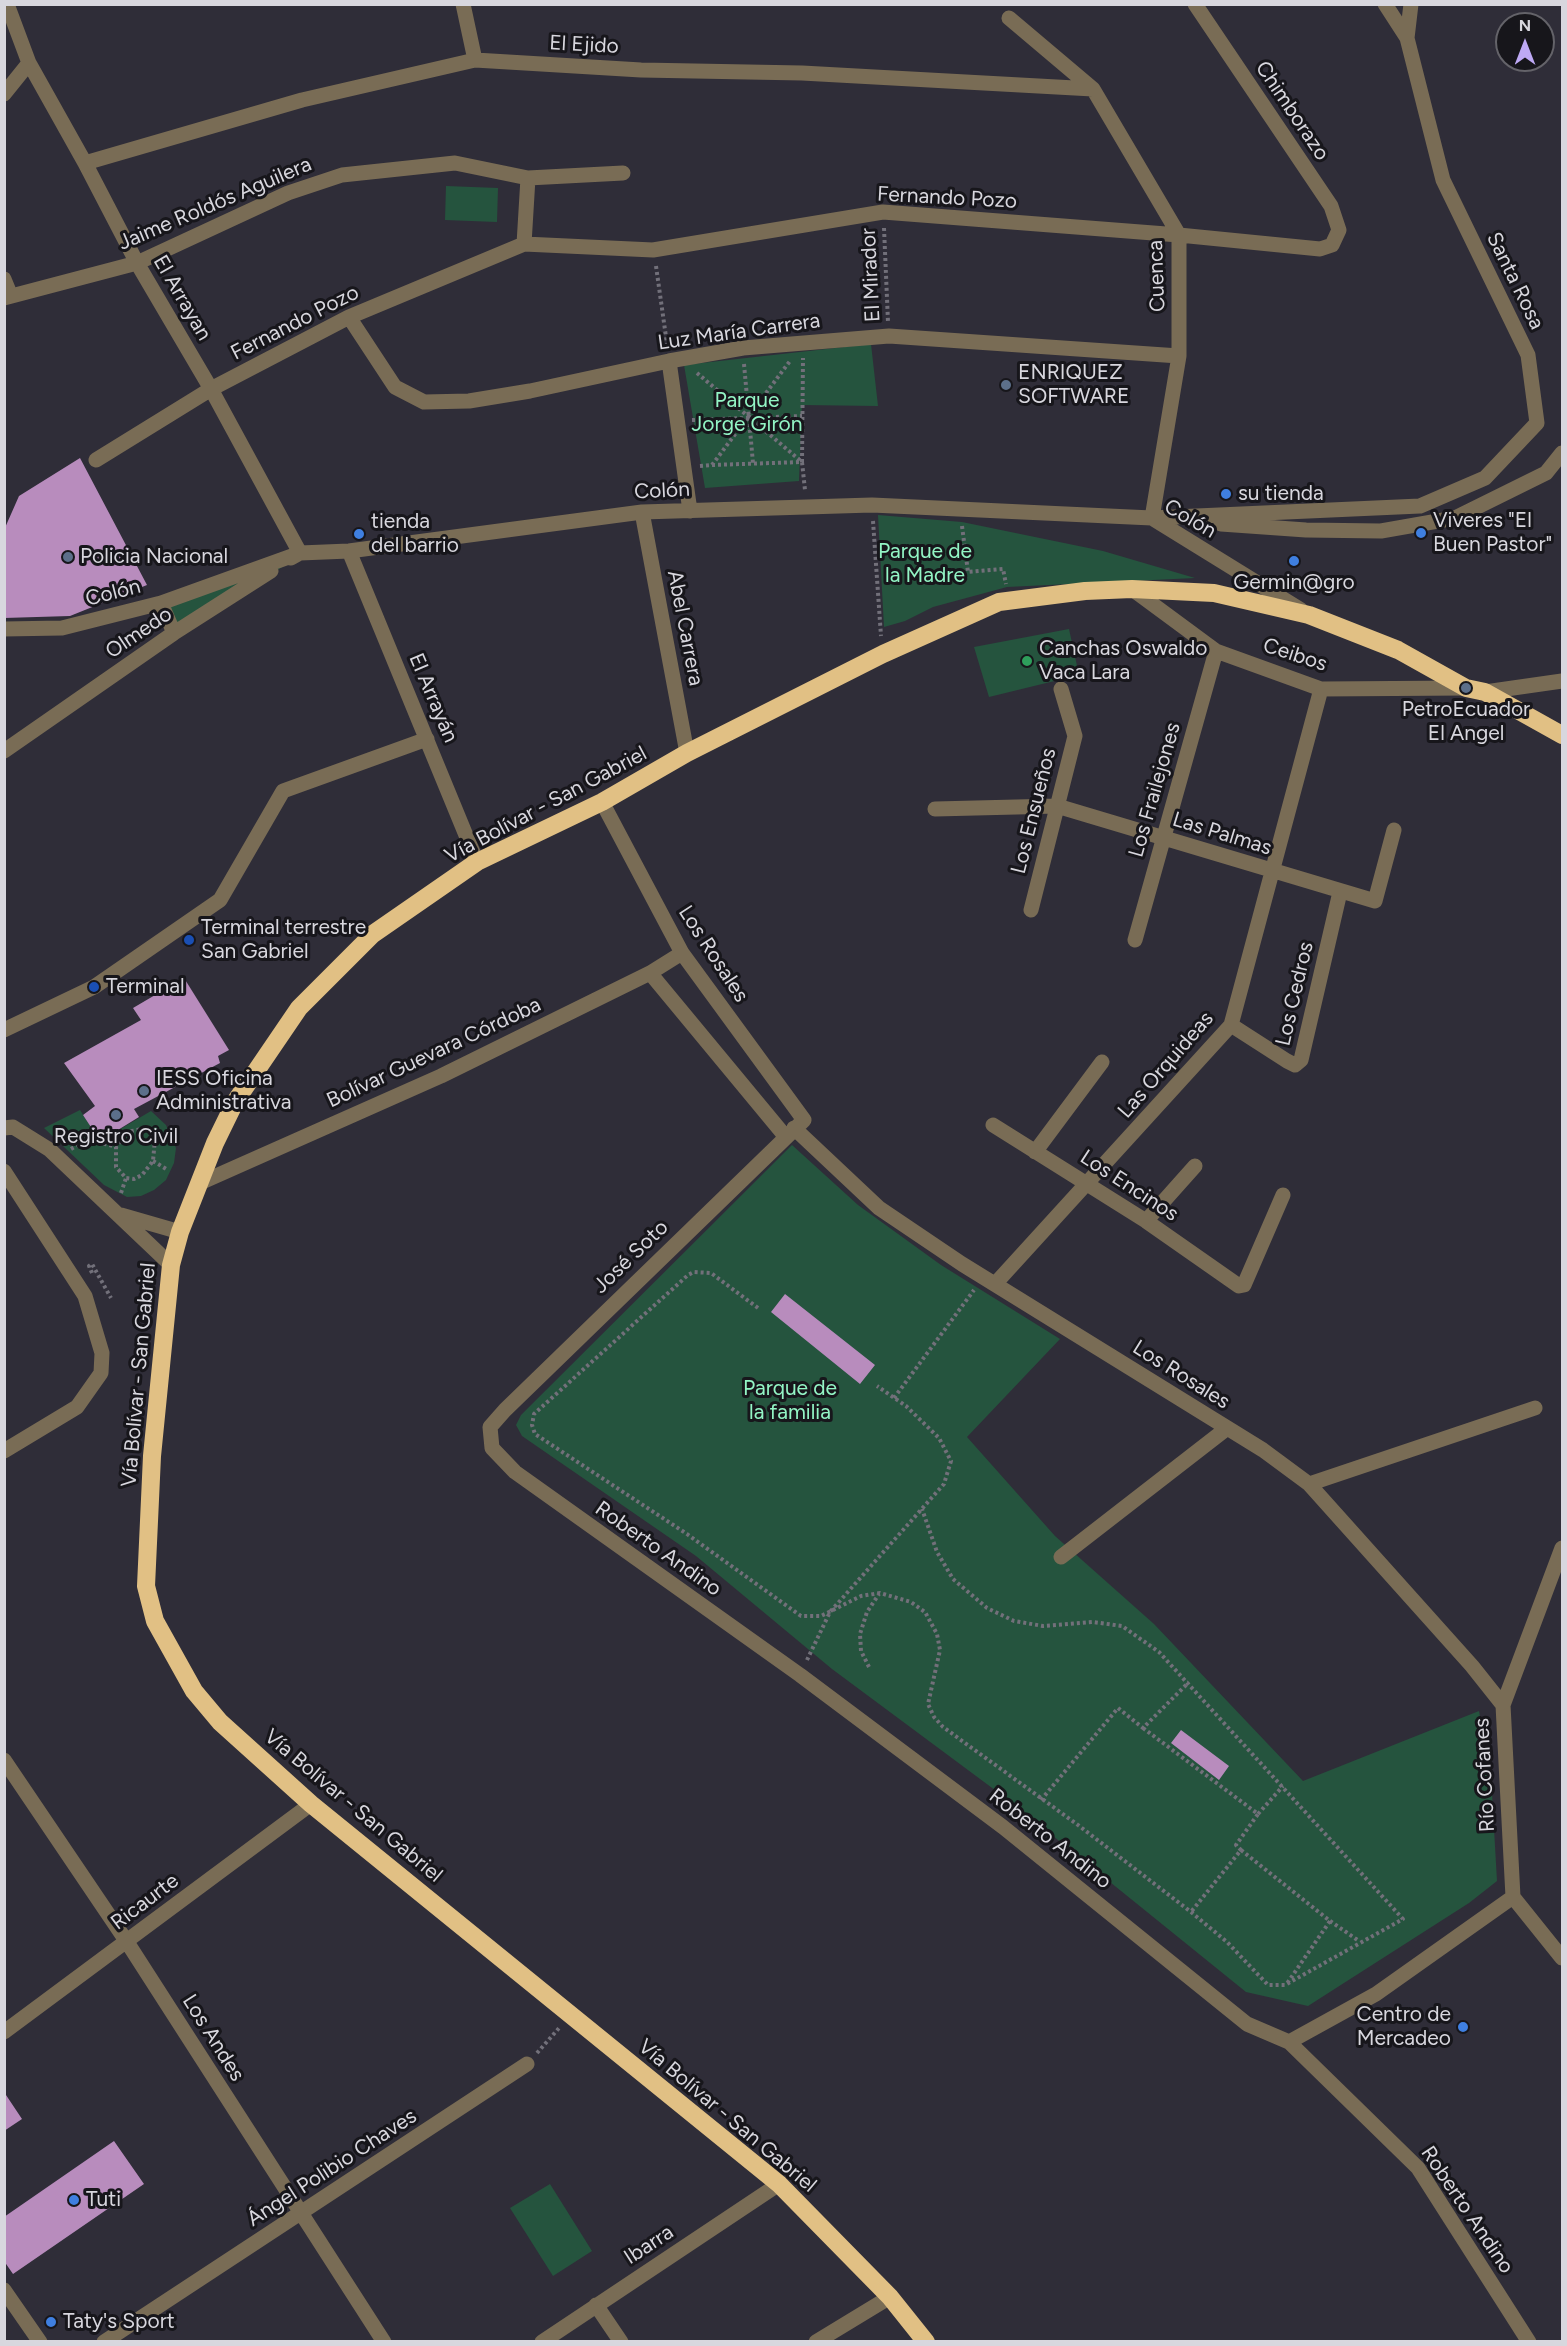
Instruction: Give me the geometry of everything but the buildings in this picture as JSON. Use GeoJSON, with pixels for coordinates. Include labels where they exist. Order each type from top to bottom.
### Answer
{"type":"FeatureCollection","features":[{"type":"Feature","properties":{"kind":"highway","name":"Vía Bolívar - San Gabriel"},"geometry":{"type":"LineString","coordinates":[[926,2342],[890,2297],[779,2184],[311,1804],[220,1722],[194,1691],[155,1621],[146,1586],[152,1456],[171,1265],[180,1232],[235,1102],[299,1008],[373,934],[477,862],[602,802],[687,753],[883,654],[1009,600],[1085,591],[1132,589],[1214,593],[1309,615],[1398,650],[1466,688],[1485,692],[1563,735]]}},
{"type":"Feature","properties":{"kind":"street"},"geometry":{"type":"LineString","coordinates":[[463,4],[475,60]]}},
{"type":"Feature","properties":{"kind":"street","name":"Chimborazo"},"geometry":{"type":"LineString","coordinates":[[1195,4],[1331,206],[1339,230],[1332,245]]}},
{"type":"Feature","properties":{"kind":"street"},"geometry":{"type":"LineString","coordinates":[[1385,4],[1407,38]]}},
{"type":"Feature","properties":{"kind":"street","name":"Santa Rosa"},"geometry":{"type":"LineString","coordinates":[[1152,518],[1420,506],[1485,478],[1537,423],[1528,355],[1443,180],[1407,38],[1411,4]]}},
{"type":"Feature","properties":{"kind":"street","name":"El Arrayan"},"geometry":{"type":"LineString","coordinates":[[6,6],[29,63],[137,263],[211,389],[300,553]]}},
{"type":"Feature","properties":{"kind":"street","name":"Cuenca"},"geometry":{"type":"LineString","coordinates":[[1009,18],[1093,89],[1179,235],[1179,356],[1152,518]]}},
{"type":"Feature","properties":{"kind":"street","name":"El Ejido"},"geometry":{"type":"LineString","coordinates":[[85,163],[302,100],[475,60],[641,70],[802,73],[1093,89]]}},
{"type":"Feature","properties":{"kind":"street"},"geometry":{"type":"LineString","coordinates":[[4,94],[29,63]]}},
{"type":"Feature","properties":{"kind":"street","name":"Jaime Roldós Aguilera"},"geometry":{"type":"LineString","coordinates":[[8,297],[137,263],[288,193],[342,175],[455,163],[528,178],[623,173]]}},
{"type":"Feature","properties":{"kind":"street"},"geometry":{"type":"LineString","coordinates":[[524,244],[528,178]]}},
{"type":"Feature","properties":{"kind":"street","name":"Fernando Pozo"},"geometry":{"type":"LineString","coordinates":[[96,460],[211,389],[349,317],[524,244],[653,250],[883,212],[1179,235],[1320,249],[1332,245]]}},
{"type":"Feature","properties":{"kind":"street"},"geometry":{"type":"LineString","coordinates":[[4,279],[8,297]]}},
{"type":"Feature","properties":{"kind":"street","name":"Luz María Carrera"},"geometry":{"type":"LineString","coordinates":[[349,317],[395,387],[424,402],[469,401],[530,391],[743,348],[889,336],[1179,356]]}},
{"type":"Feature","properties":{"kind":"street"},"geometry":{"type":"LineString","coordinates":[[675,360],[676,421],[690,511]]}},
{"type":"Feature","properties":{"kind":"street"},"geometry":{"type":"LineString","coordinates":[[1152,518],[1306,530],[1392,529],[1455,518],[1546,473],[1563,453]]}},
{"type":"Feature","properties":{"kind":"street","name":"Colón"},"geometry":{"type":"LineString","coordinates":[[4,629],[62,628],[161,603],[300,553],[349,551],[642,512],[872,505],[962,507],[1152,518],[1309,615]]}},
{"type":"Feature","properties":{"kind":"street","name":"Abel Carrera"},"geometry":{"type":"LineString","coordinates":[[642,512],[687,753]]}},
{"type":"Feature","properties":{"kind":"street","name":"El Arrayán"},"geometry":{"type":"LineString","coordinates":[[349,551],[477,862]]}},
{"type":"Feature","properties":{"kind":"street","name":"Olmedo"},"geometry":{"type":"LineString","coordinates":[[4,751],[174,633],[300,553]]}},
{"type":"Feature","properties":{"kind":"street","name":"Ceibos"},"geometry":{"type":"LineString","coordinates":[[1132,589],[1216,651],[1321,689],[1466,688]]}},
{"type":"Feature","properties":{"kind":"street"},"geometry":{"type":"LineString","coordinates":[[161,603],[174,633]]}},
{"type":"Feature","properties":{"kind":"street","name":"Los Frailejones"},"geometry":{"type":"LineString","coordinates":[[1135,940],[1216,651]]}},
{"type":"Feature","properties":{"kind":"street"},"geometry":{"type":"LineString","coordinates":[[1485,692],[1563,681]]}},
{"type":"Feature","properties":{"kind":"street","name":"Los Ensueños"},"geometry":{"type":"LineString","coordinates":[[1030,910],[1076,736],[1060,689]]}},
{"type":"Feature","properties":{"kind":"street","name":"Las Orquideas"},"geometry":{"type":"LineString","coordinates":[[989,1281],[1089,1184],[1231,1025],[1321,689]]}},
{"type":"Feature","properties":{"kind":"street"},"geometry":{"type":"LineString","coordinates":[[4,1030],[94,987],[220,900],[283,791],[427,740]]}},
{"type":"Feature","properties":{"kind":"street","name":"Los Rosales"},"geometry":{"type":"LineString","coordinates":[[602,802],[682,953],[794,1128],[879,1208],[989,1281],[1263,1450],[1309,1484],[1472,1666],[1503,1705]]}},
{"type":"Feature","properties":{"kind":"street","name":"Las Palmas"},"geometry":{"type":"LineString","coordinates":[[935,809],[1057,806],[1375,902],[1394,830]]}},
{"type":"Feature","properties":{"kind":"street","name":"Los Cedros"},"geometry":{"type":"LineString","coordinates":[[1231,1025],[1287,1061],[1295,1065],[1301,1060],[1340,892]]}},
{"type":"Feature","properties":{"kind":"street","name":"Bolívar Guevara Córdoba"},"geometry":{"type":"LineString","coordinates":[[200,1183],[441,1076],[650,973],[682,953]]}},
{"type":"Feature","properties":{"kind":"street"},"geometry":{"type":"LineString","coordinates":[[650,973],[794,1128]]}},
{"type":"Feature","properties":{"kind":"street"},"geometry":{"type":"LineString","coordinates":[[1035,1152],[1102,1062]]}},
{"type":"Feature","properties":{"kind":"street","name":"Los Encinos"},"geometry":{"type":"LineString","coordinates":[[993,1125],[1146,1221],[1239,1286],[1244,1285],[1283,1195]]}},
{"type":"Feature","properties":{"kind":"street"},"geometry":{"type":"LineString","coordinates":[[4,1128],[13,1127],[58,1158],[171,1265]]}},
{"type":"Feature","properties":{"kind":"street","name":"José Soto"},"geometry":{"type":"LineString","coordinates":[[490,1427],[794,1128]]}},
{"type":"Feature","properties":{"kind":"street"},"geometry":{"type":"LineString","coordinates":[[1146,1221],[1195,1166]]}},
{"type":"Feature","properties":{"kind":"street"},"geometry":{"type":"LineString","coordinates":[[4,1171],[85,1296],[102,1353],[101,1373],[77,1407],[4,1451]]}},
{"type":"Feature","properties":{"kind":"street"},"geometry":{"type":"LineString","coordinates":[[118,1214],[180,1232]]}},
{"type":"Feature","properties":{"kind":"street"},"geometry":{"type":"LineString","coordinates":[[1309,1484],[1535,1407]]}},
{"type":"Feature","properties":{"kind":"street","name":"Roberto Andino"},"geometry":{"type":"LineString","coordinates":[[490,1427],[492,1448],[515,1473],[800,1675],[1003,1827],[1247,2024],[1289,2042],[1418,2168],[1529,2342]]}},
{"type":"Feature","properties":{"kind":"street"},"geometry":{"type":"LineString","coordinates":[[1061,1557],[1226,1428]]}},
{"type":"Feature","properties":{"kind":"street","name":"Río Cofanes"},"geometry":{"type":"LineString","coordinates":[[1513,1897],[1503,1705],[1563,1548]]}},
{"type":"Feature","properties":{"kind":"street","name":"Los Andes"},"geometry":{"type":"LineString","coordinates":[[4,1760],[127,1942],[384,2342]]}},
{"type":"Feature","properties":{"kind":"street","name":"Ricaurte"},"geometry":{"type":"LineString","coordinates":[[4,2032],[311,1804]]}},
{"type":"Feature","properties":{"kind":"street"},"geometry":{"type":"LineString","coordinates":[[1289,2042],[1376,1994],[1513,1897],[1563,1958]]}},
{"type":"Feature","properties":{"kind":"street","name":"Ángel Polibio Chaves"},"geometry":{"type":"LineString","coordinates":[[104,2342],[527,2064]]}},
{"type":"Feature","properties":{"kind":"street","name":"Ibarra"},"geometry":{"type":"LineString","coordinates":[[542,2342],[779,2184]]}},
{"type":"Feature","properties":{"kind":"street"},"geometry":{"type":"LineString","coordinates":[[4,2290],[40,2342]]}},
{"type":"Feature","properties":{"kind":"street"},"geometry":{"type":"LineString","coordinates":[[816,2342],[890,2297]]}},
{"type":"Feature","properties":{"kind":"street"},"geometry":{"type":"LineString","coordinates":[[596,2305],[621,2342]]}},
{"type":"Feature","properties":{"kind":"path","name":"El Mirador"},"geometry":{"type":"LineString","coordinates":[[883,212],[889,336]]}},
{"type":"Feature","properties":{"kind":"path"},"geometry":{"type":"LineString","coordinates":[[653,250],[675,360],[750,417],[802,462]]}},
{"type":"Feature","properties":{"kind":"path"},"geometry":{"type":"LineString","coordinates":[[804,343],[802,462],[807,507]]}},
{"type":"Feature","properties":{"kind":"path"},"geometry":{"type":"LineString","coordinates":[[712,465],[804,343]]}},
{"type":"Feature","properties":{"kind":"path"},"geometry":{"type":"LineString","coordinates":[[743,348],[753,463]]}},
{"type":"Feature","properties":{"kind":"path"},"geometry":{"type":"LineString","coordinates":[[676,421],[802,417]]}},
{"type":"Feature","properties":{"kind":"path"},"geometry":{"type":"LineString","coordinates":[[684,468],[802,462]]}},
{"type":"Feature","properties":{"kind":"path"},"geometry":{"type":"LineString","coordinates":[[872,505],[883,654]]}},
{"type":"Feature","properties":{"kind":"path"},"geometry":{"type":"LineString","coordinates":[[962,522],[968,572],[1003,569],[1007,587]]}},
{"type":"Feature","properties":{"kind":"path"},"geometry":{"type":"LineString","coordinates":[[146,1128],[152,1132],[155,1139],[153,1161],[142,1175],[134,1179],[126,1178],[121,1176],[116,1167],[116,1147],[133,1129],[146,1128]]}},
{"type":"Feature","properties":{"kind":"path"},"geometry":{"type":"LineString","coordinates":[[58,1158],[65,1151],[88,1139],[116,1147]]}},
{"type":"Feature","properties":{"kind":"path"},"geometry":{"type":"LineString","coordinates":[[153,1161],[168,1170]]}},
{"type":"Feature","properties":{"kind":"path"},"geometry":{"type":"LineString","coordinates":[[121,1193],[126,1178]]}},
{"type":"Feature","properties":{"kind":"path"},"geometry":{"type":"LineString","coordinates":[[101,1288],[89,1266],[93,1264],[111,1298]]}},
{"type":"Feature","properties":{"kind":"path"},"geometry":{"type":"LineString","coordinates":[[758,1308],[711,1273],[694,1272],[688,1275],[534,1414],[532,1425],[537,1437],[568,1454],[687,1534],[794,1612],[812,1617],[830,1612],[861,1596],[880,1593],[911,1602],[925,1612],[938,1634],[940,1650],[928,1704],[934,1717],[1191,1912],[1227,1942],[1268,1985],[1286,1985],[1403,1919],[1160,1652],[1122,1626],[1093,1622],[1043,1626],[1014,1621],[987,1608],[953,1579],[937,1552],[922,1509]]}},
{"type":"Feature","properties":{"kind":"path"},"geometry":{"type":"LineString","coordinates":[[894,1398],[989,1281]]}},
{"type":"Feature","properties":{"kind":"path"},"geometry":{"type":"LineString","coordinates":[[800,1675],[830,1612],[944,1484],[951,1461],[939,1438],[877,1386]]}},
{"type":"Feature","properties":{"kind":"path"},"geometry":{"type":"LineString","coordinates":[[869,1667],[861,1651],[860,1634],[867,1612],[880,1593]]}},
{"type":"Feature","properties":{"kind":"path"},"geometry":{"type":"LineString","coordinates":[[1143,1728],[1189,1682]]}},
{"type":"Feature","properties":{"kind":"path"},"geometry":{"type":"LineString","coordinates":[[1041,1800],[1118,1708],[1258,1814]]}},
{"type":"Feature","properties":{"kind":"path"},"geometry":{"type":"LineString","coordinates":[[1283,1786],[1258,1814],[1236,1845],[1359,1942]]}},
{"type":"Feature","properties":{"kind":"path"},"geometry":{"type":"LineString","coordinates":[[1191,1912],[1242,1850]]}},
{"type":"Feature","properties":{"kind":"path"},"geometry":{"type":"LineString","coordinates":[[1286,1985],[1330,1921]]}},
{"type":"Feature","properties":{"kind":"path"},"geometry":{"type":"LineString","coordinates":[[527,2064],[571,2015]]}},
{"type":"Feature","properties":{"kind":"green space"},"geometry":{"type":"Polygon","coordinates":[[[446,186],[498,188],[497,222],[445,220],[446,186]]]}},
{"type":"Feature","properties":{"kind":"green space","name":"Parque Jorge Girón"},"geometry":{"type":"Polygon","coordinates":[[[871,344],[878,406],[802,405],[799,481],[705,488],[684,365],[871,344]]]}},
{"type":"Feature","properties":{"kind":"green space","name":"Parque de la Madre"},"geometry":{"type":"Polygon","coordinates":[[[878,515],[962,522],[1103,551],[1195,578],[1007,587],[933,607],[905,621],[884,627],[878,515]]]}},
{"type":"Feature","properties":{"kind":"green space"},"geometry":{"type":"Polygon","coordinates":[[[294,560],[182,628],[161,603],[294,560]]]}},
{"type":"Feature","properties":{"kind":"green space","name":"Canchas Oswaldo Vaca Lara"},"geometry":{"type":"Polygon","coordinates":[[[1069,629],[1079,675],[989,697],[974,647],[1069,629]]]}},
{"type":"Feature","properties":{"kind":"green space"},"geometry":{"type":"Polygon","coordinates":[[[80,1110],[100,1141],[151,1111],[166,1125],[176,1148],[174,1163],[166,1180],[154,1190],[141,1196],[127,1197],[104,1185],[44,1128],[80,1110]]]}},
{"type":"Feature","properties":{"kind":"green space","name":"Parque de la familia"},"geometry":{"type":"Polygon","coordinates":[[[792,1145],[858,1205],[941,1265],[1060,1339],[967,1437],[1055,1536],[1154,1624],[1303,1781],[1479,1711],[1491,1776],[1497,1881],[1469,1903],[1308,2006],[1246,1992],[1011,1802],[832,1669],[696,1556],[522,1436],[516,1425],[521,1415],[792,1145]]]}},
{"type":"Feature","properties":{"kind":"green space"},"geometry":{"type":"Polygon","coordinates":[[[550,2184],[592,2251],[553,2276],[510,2208],[550,2184]]]}},
{"type":"Feature","properties":{"kind":"place","name":"ENRIQUEZ SOFTWARE"},"geometry":{"type":"Point","coordinates":[1006,385]}},
{"type":"Feature","properties":{"kind":"place","name":"su tienda"},"geometry":{"type":"Point","coordinates":[1226,494]}},
{"type":"Feature","properties":{"kind":"place","name":"Viveres \"El Buen Pastor\""},"geometry":{"type":"Point","coordinates":[1421,533]}},
{"type":"Feature","properties":{"kind":"place","name":"tienda del barrio"},"geometry":{"type":"Point","coordinates":[359,534]}},
{"type":"Feature","properties":{"kind":"place","name":"Policia Nacional"},"geometry":{"type":"Point","coordinates":[68,557]}},
{"type":"Feature","properties":{"kind":"place","name":"Germin@gro"},"geometry":{"type":"Point","coordinates":[1294,561]}},
{"type":"Feature","properties":{"kind":"place","name":"Canchas Oswaldo Vaca Lara"},"geometry":{"type":"Point","coordinates":[1027,661]}},
{"type":"Feature","properties":{"kind":"place","name":"PetroEcuador El Angel"},"geometry":{"type":"Point","coordinates":[1466,688]}},
{"type":"Feature","properties":{"kind":"place","name":"Terminal terrestre San Gabriel"},"geometry":{"type":"Point","coordinates":[189,940]}},
{"type":"Feature","properties":{"kind":"place","name":"Terminal"},"geometry":{"type":"Point","coordinates":[94,987]}},
{"type":"Feature","properties":{"kind":"place","name":"IESS Oficina Administrativa"},"geometry":{"type":"Point","coordinates":[144,1091]}},
{"type":"Feature","properties":{"kind":"place","name":"Registro Civil"},"geometry":{"type":"Point","coordinates":[116,1115]}},
{"type":"Feature","properties":{"kind":"place","name":"Centro de Mercadeo"},"geometry":{"type":"Point","coordinates":[1463,2027]}},
{"type":"Feature","properties":{"kind":"place","name":"Tuti"},"geometry":{"type":"Point","coordinates":[74,2200]}},
{"type":"Feature","properties":{"kind":"place","name":"Taty's Sport"},"geometry":{"type":"Point","coordinates":[51,2322]}}]}
